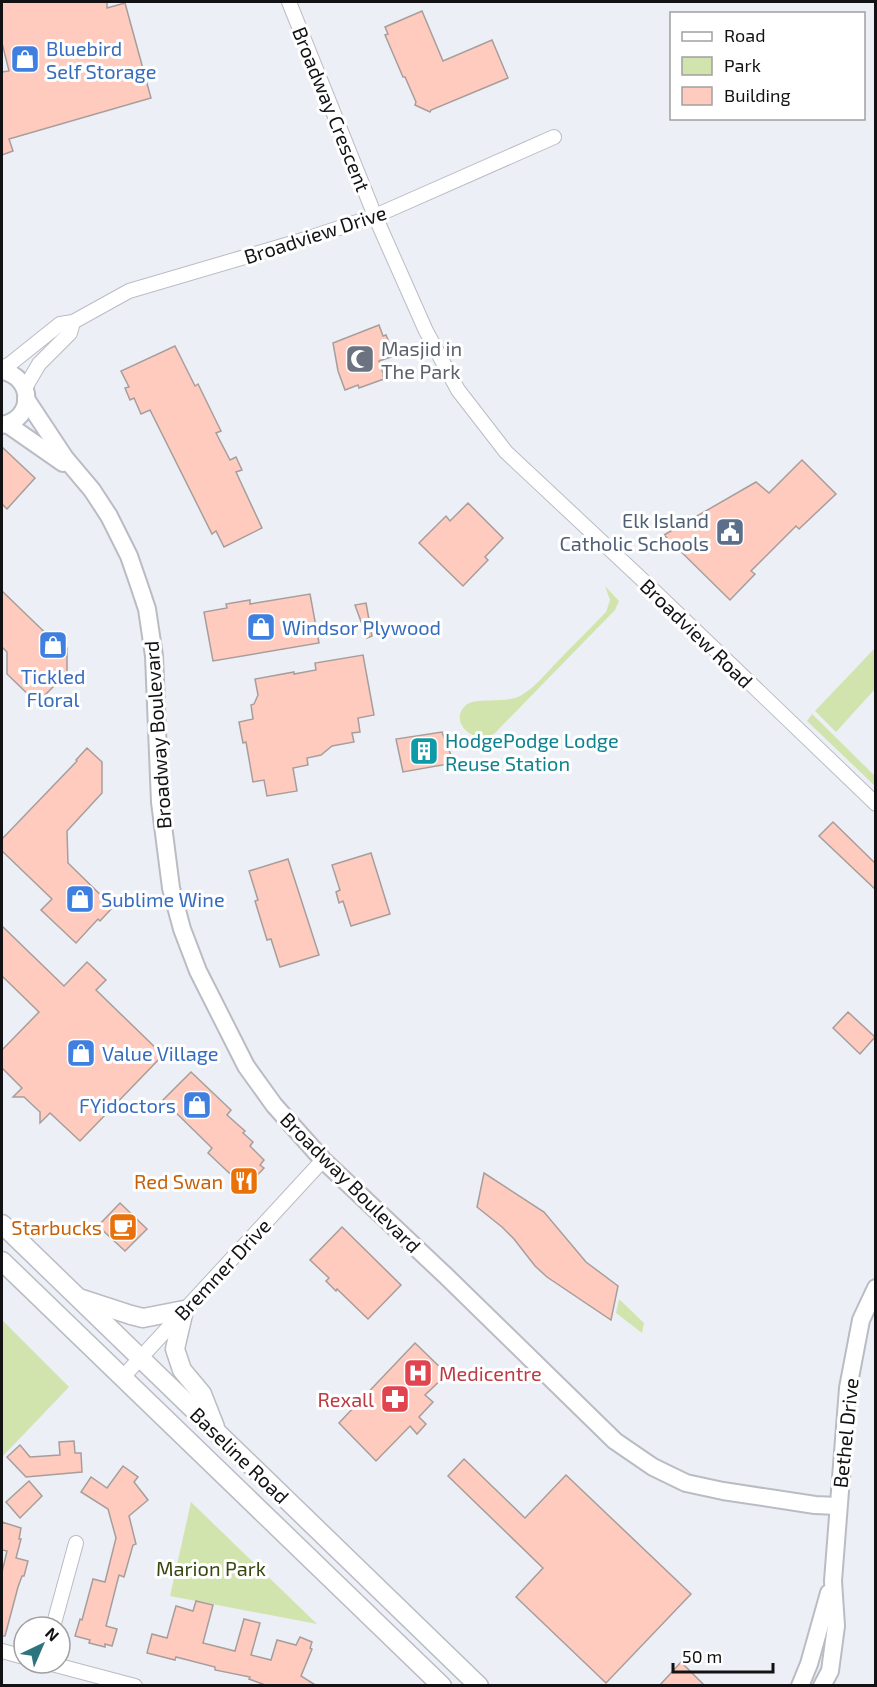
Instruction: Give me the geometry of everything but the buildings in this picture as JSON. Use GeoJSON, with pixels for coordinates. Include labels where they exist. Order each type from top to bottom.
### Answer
{"type":"FeatureCollection","features":[{"type":"Feature","properties":{"kind":"main road","name":"Baseline Road"},"geometry":{"type":"LineString","coordinates":[[2,1224],[479,1686]]}},
{"type":"Feature","properties":{"kind":"main road","name":"Baseline Road"},"geometry":{"type":"LineString","coordinates":[[2,1261],[441,1686]]}},
{"type":"Feature","properties":{"kind":"main road"},"geometry":{"type":"LineString","coordinates":[[76,1296],[143,1318],[184,1310],[175,1348],[182,1370],[202,1394],[218,1434]]}},
{"type":"Feature","properties":{"kind":"street","name":"Broadway Crescent"},"geometry":{"type":"LineString","coordinates":[[289,2],[375,216]]}},
{"type":"Feature","properties":{"kind":"street","name":"Broadview Drive"},"geometry":{"type":"LineString","coordinates":[[2,369],[60,324],[73,322],[129,291],[306,239],[375,216],[554,137]]}},
{"type":"Feature","properties":{"kind":"street","name":"Broadview Road"},"geometry":{"type":"LineString","coordinates":[[375,216],[426,331],[458,390],[506,452],[876,804]]}},
{"type":"Feature","properties":{"kind":"street"},"geometry":{"type":"LineString","coordinates":[[4,424],[18,417],[22,412],[26,394],[39,364],[70,333],[73,322]]}},
{"type":"Feature","properties":{"kind":"street"},"geometry":{"type":"LineString","coordinates":[[2,369],[17,377],[26,394]]}},
{"type":"Feature","properties":{"kind":"street","name":"Broadway Boulevard"},"geometry":{"type":"LineString","coordinates":[[26,394],[55,443],[92,490],[129,556],[147,609],[154,656],[162,818],[171,888],[182,929],[198,971],[246,1066],[274,1105],[323,1160],[615,1441],[653,1467],[686,1483],[815,1505],[838,1506]]}},
{"type":"Feature","properties":{"kind":"street","name":"Broadway Boulevard"},"geometry":{"type":"LineString","coordinates":[[4,424],[76,472]]}},
{"type":"Feature","properties":{"kind":"street","name":"Bremner Drive"},"geometry":{"type":"LineString","coordinates":[[122,1378],[323,1160]]}},
{"type":"Feature","properties":{"kind":"street","name":"Bethel Drive"},"geometry":{"type":"LineString","coordinates":[[822,1686],[830,1671],[836,1626],[832,1581],[848,1388],[861,1320],[876,1288]]}},
{"type":"Feature","properties":{"kind":"street"},"geometry":{"type":"LineString","coordinates":[[56,1615],[76,1543]]}},
{"type":"Feature","properties":{"kind":"street","name":"Bethel Drive"},"geometry":{"type":"LineString","coordinates":[[800,1686],[809,1664],[832,1581]]}},
{"type":"Feature","properties":{"kind":"street"},"geometry":{"type":"LineString","coordinates":[[72,1669],[135,1686]]}},
{"type":"Feature","properties":{"kind":"green space"},"geometry":{"type":"Polygon","coordinates":[[[605,586],[619,601],[615,610],[494,734],[478,737],[465,730],[460,718],[461,711],[466,705],[476,701],[506,700],[520,696],[542,678],[606,612],[610,600],[605,586]]]}},
{"type":"Feature","properties":{"kind":"green space"},"geometry":{"type":"Polygon","coordinates":[[[875,648],[875,689],[836,732],[815,711],[875,648]]]}},
{"type":"Feature","properties":{"kind":"green space"},"geometry":{"type":"Polygon","coordinates":[[[812,714],[875,776],[875,786],[807,721],[812,714]]]}},
{"type":"Feature","properties":{"kind":"green space"},"geometry":{"type":"Polygon","coordinates":[[[619,1299],[644,1323],[642,1333],[616,1313],[619,1299]]]}},
{"type":"Feature","properties":{"kind":"green space"},"geometry":{"type":"Polygon","coordinates":[[[2,1320],[69,1387],[2,1457],[2,1320]]]}},
{"type":"Feature","properties":{"kind":"green space","name":"Marion Park"},"geometry":{"type":"Polygon","coordinates":[[[191,1502],[317,1624],[170,1596],[191,1502]]]}},
{"type":"Feature","properties":{"kind":"place","name":"Bluebird Self Storage"},"geometry":{"type":"Point","coordinates":[25,59]}},
{"type":"Feature","properties":{"kind":"place","name":"Masjid in The Park"},"geometry":{"type":"Point","coordinates":[360,359]}},
{"type":"Feature","properties":{"kind":"place","name":"Elk Island Catholic Schools"},"geometry":{"type":"Point","coordinates":[730,532]}},
{"type":"Feature","properties":{"kind":"place","name":"Windsor Plywood"},"geometry":{"type":"Point","coordinates":[261,627]}},
{"type":"Feature","properties":{"kind":"place","name":"Tickled Floral"},"geometry":{"type":"Point","coordinates":[53,645]}},
{"type":"Feature","properties":{"kind":"place","name":"HodgePodge Lodge Reuse Station"},"geometry":{"type":"Point","coordinates":[424,751]}},
{"type":"Feature","properties":{"kind":"place","name":"Sublime Wine"},"geometry":{"type":"Point","coordinates":[80,899]}},
{"type":"Feature","properties":{"kind":"place","name":"Value Village"},"geometry":{"type":"Point","coordinates":[81,1053]}},
{"type":"Feature","properties":{"kind":"place","name":"FYidoctors"},"geometry":{"type":"Point","coordinates":[197,1105]}},
{"type":"Feature","properties":{"kind":"place","name":"Red Swan"},"geometry":{"type":"Point","coordinates":[244,1181]}},
{"type":"Feature","properties":{"kind":"place","name":"Starbucks"},"geometry":{"type":"Point","coordinates":[123,1227]}},
{"type":"Feature","properties":{"kind":"place","name":"Medicentre"},"geometry":{"type":"Point","coordinates":[418,1373]}},
{"type":"Feature","properties":{"kind":"place","name":"Rexall"},"geometry":{"type":"Point","coordinates":[395,1399]}}]}
